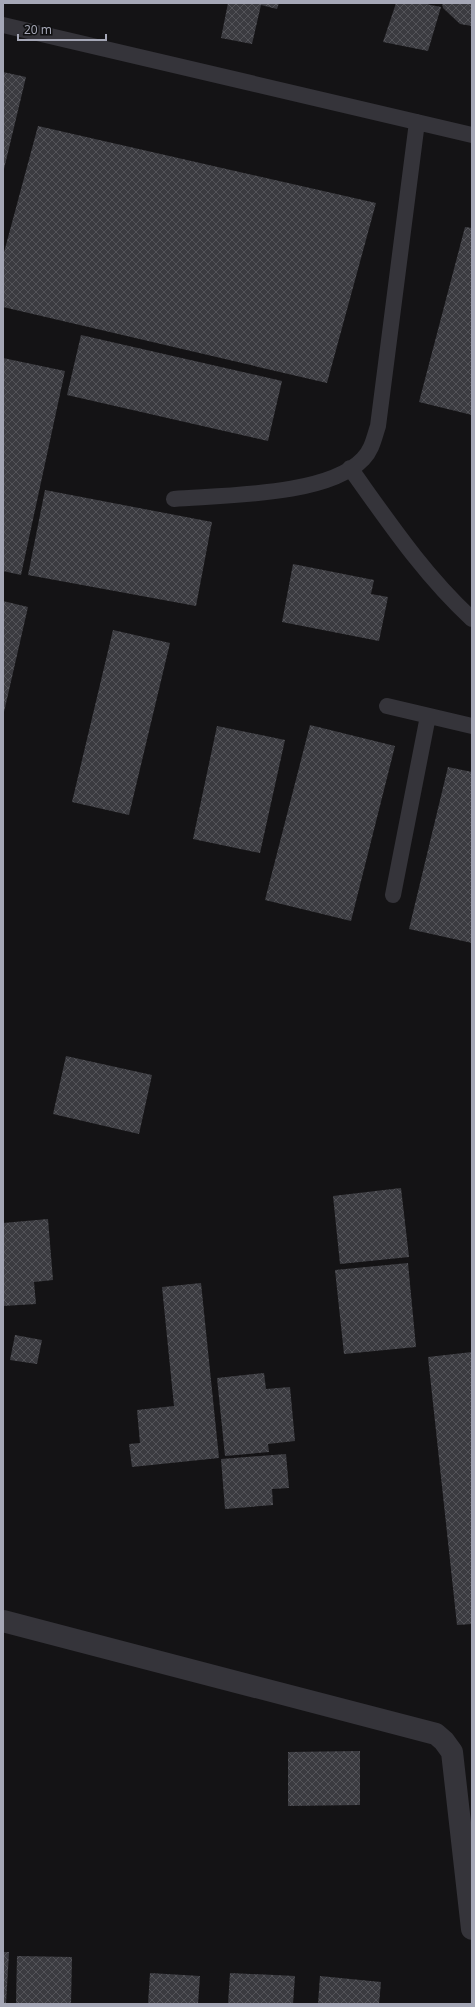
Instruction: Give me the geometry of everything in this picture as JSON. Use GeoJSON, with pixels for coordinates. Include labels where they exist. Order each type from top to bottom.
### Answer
{"type":"FeatureCollection","features":[{"type":"Feature","properties":{"kind":"street"},"geometry":{"type":"LineString","coordinates":[[3,1621],[436,1734],[444,1740],[452,1752],[472,1929]]}},
{"type":"Feature","properties":{"kind":"lane"},"geometry":{"type":"LineString","coordinates":[[3,25],[472,135]]}},
{"type":"Feature","properties":{"kind":"lane"},"geometry":{"type":"LineString","coordinates":[[174,499],[292,490],[326,480],[350,468],[362,460],[371,448],[378,426],[417,122]]}},
{"type":"Feature","properties":{"kind":"lane"},"geometry":{"type":"LineString","coordinates":[[350,468],[423,568],[448,597],[472,619]]}},
{"type":"Feature","properties":{"kind":"lane"},"geometry":{"type":"LineString","coordinates":[[387,706],[472,726]]}},
{"type":"Feature","properties":{"kind":"lane"},"geometry":{"type":"LineString","coordinates":[[393,895],[428,716]]}},
{"type":"Feature","properties":{"kind":"building"},"geometry":{"type":"Polygon","coordinates":[[[228,3],[279,3],[277,9],[261,5],[252,44],[221,38],[228,3]]]}},
{"type":"Feature","properties":{"kind":"building"},"geometry":{"type":"Polygon","coordinates":[[[396,3],[421,3],[441,7],[428,51],[383,42],[396,3]]]}},
{"type":"Feature","properties":{"kind":"building"},"geometry":{"type":"Polygon","coordinates":[[[442,3],[472,3],[472,26],[460,24],[443,8],[442,3]]]}},
{"type":"Feature","properties":{"kind":"building"},"geometry":{"type":"Polygon","coordinates":[[[3,72],[26,77],[4,169],[3,169],[3,72]]]}},
{"type":"Feature","properties":{"kind":"building"},"geometry":{"type":"Polygon","coordinates":[[[38,126],[376,203],[327,383],[3,307],[3,256],[38,126]]]}},
{"type":"Feature","properties":{"kind":"building"},"geometry":{"type":"Polygon","coordinates":[[[465,227],[472,228],[472,415],[419,402],[465,227]]]}},
{"type":"Feature","properties":{"kind":"building"},"geometry":{"type":"Polygon","coordinates":[[[81,335],[282,381],[268,441],[67,395],[81,335]]]}},
{"type":"Feature","properties":{"kind":"building"},"geometry":{"type":"Polygon","coordinates":[[[3,358],[65,371],[21,575],[3,571],[3,358]]]}},
{"type":"Feature","properties":{"kind":"building"},"geometry":{"type":"Polygon","coordinates":[[[45,490],[212,522],[196,606],[28,575],[45,490]]]}},
{"type":"Feature","properties":{"kind":"building"},"geometry":{"type":"Polygon","coordinates":[[[293,564],[374,580],[371,594],[388,597],[379,641],[282,622],[293,564]]]}},
{"type":"Feature","properties":{"kind":"building"},"geometry":{"type":"Polygon","coordinates":[[[3,601],[28,607],[4,712],[3,712],[3,601]]]}},
{"type":"Feature","properties":{"kind":"building"},"geometry":{"type":"Polygon","coordinates":[[[113,630],[170,643],[129,815],[72,802],[113,630]]]}},
{"type":"Feature","properties":{"kind":"building"},"geometry":{"type":"Polygon","coordinates":[[[310,725],[395,746],[351,921],[265,900],[310,725]]]}},
{"type":"Feature","properties":{"kind":"building"},"geometry":{"type":"Polygon","coordinates":[[[217,726],[285,740],[260,853],[193,839],[217,726]]]}},
{"type":"Feature","properties":{"kind":"building"},"geometry":{"type":"Polygon","coordinates":[[[448,767],[472,772],[472,943],[409,929],[448,767]]]}},
{"type":"Feature","properties":{"kind":"building"},"geometry":{"type":"Polygon","coordinates":[[[66,1056],[152,1075],[139,1134],[53,1114],[66,1056]]]}},
{"type":"Feature","properties":{"kind":"building"},"geometry":{"type":"Polygon","coordinates":[[[401,1188],[409,1257],[340,1264],[333,1196],[401,1188]]]}},
{"type":"Feature","properties":{"kind":"building"},"geometry":{"type":"Polygon","coordinates":[[[48,1219],[53,1280],[34,1282],[36,1304],[3,1306],[3,1223],[48,1219]]]}},
{"type":"Feature","properties":{"kind":"building"},"geometry":{"type":"Polygon","coordinates":[[[408,1263],[416,1347],[344,1354],[335,1270],[408,1263]]]}},
{"type":"Feature","properties":{"kind":"building"},"geometry":{"type":"Polygon","coordinates":[[[201,1283],[219,1458],[132,1467],[129,1444],[140,1443],[137,1410],[174,1406],[162,1287],[201,1283]]]}},
{"type":"Feature","properties":{"kind":"building"},"geometry":{"type":"Polygon","coordinates":[[[15,1335],[42,1340],[37,1364],[10,1360],[15,1335]]]}},
{"type":"Feature","properties":{"kind":"building"},"geometry":{"type":"Polygon","coordinates":[[[472,1352],[472,1624],[457,1625],[428,1357],[472,1352]]]}},
{"type":"Feature","properties":{"kind":"building"},"geometry":{"type":"Polygon","coordinates":[[[264,1373],[266,1389],[290,1387],[295,1441],[268,1444],[269,1452],[225,1456],[217,1378],[264,1373]]]}},
{"type":"Feature","properties":{"kind":"building"},"geometry":{"type":"Polygon","coordinates":[[[286,1454],[289,1488],[272,1489],[273,1505],[225,1509],[221,1459],[286,1454]]]}},
{"type":"Feature","properties":{"kind":"building"},"geometry":{"type":"Polygon","coordinates":[[[360,1751],[360,1805],[288,1806],[288,1752],[360,1751]]]}},
{"type":"Feature","properties":{"kind":"building"},"geometry":{"type":"Polygon","coordinates":[[[3,1952],[9,1952],[6,2004],[3,2004],[3,1952]]]}},
{"type":"Feature","properties":{"kind":"building"},"geometry":{"type":"Polygon","coordinates":[[[17,1956],[72,1957],[71,2004],[16,2004],[17,1956]]]}},
{"type":"Feature","properties":{"kind":"building"},"geometry":{"type":"Polygon","coordinates":[[[150,1973],[200,1976],[198,2004],[148,2004],[150,1973]]]}},
{"type":"Feature","properties":{"kind":"building"},"geometry":{"type":"Polygon","coordinates":[[[230,1973],[295,1976],[293,2004],[228,2004],[230,1973]]]}},
{"type":"Feature","properties":{"kind":"building"},"geometry":{"type":"Polygon","coordinates":[[[320,1976],[381,1982],[379,2004],[318,2004],[320,1976]]]}}]}
